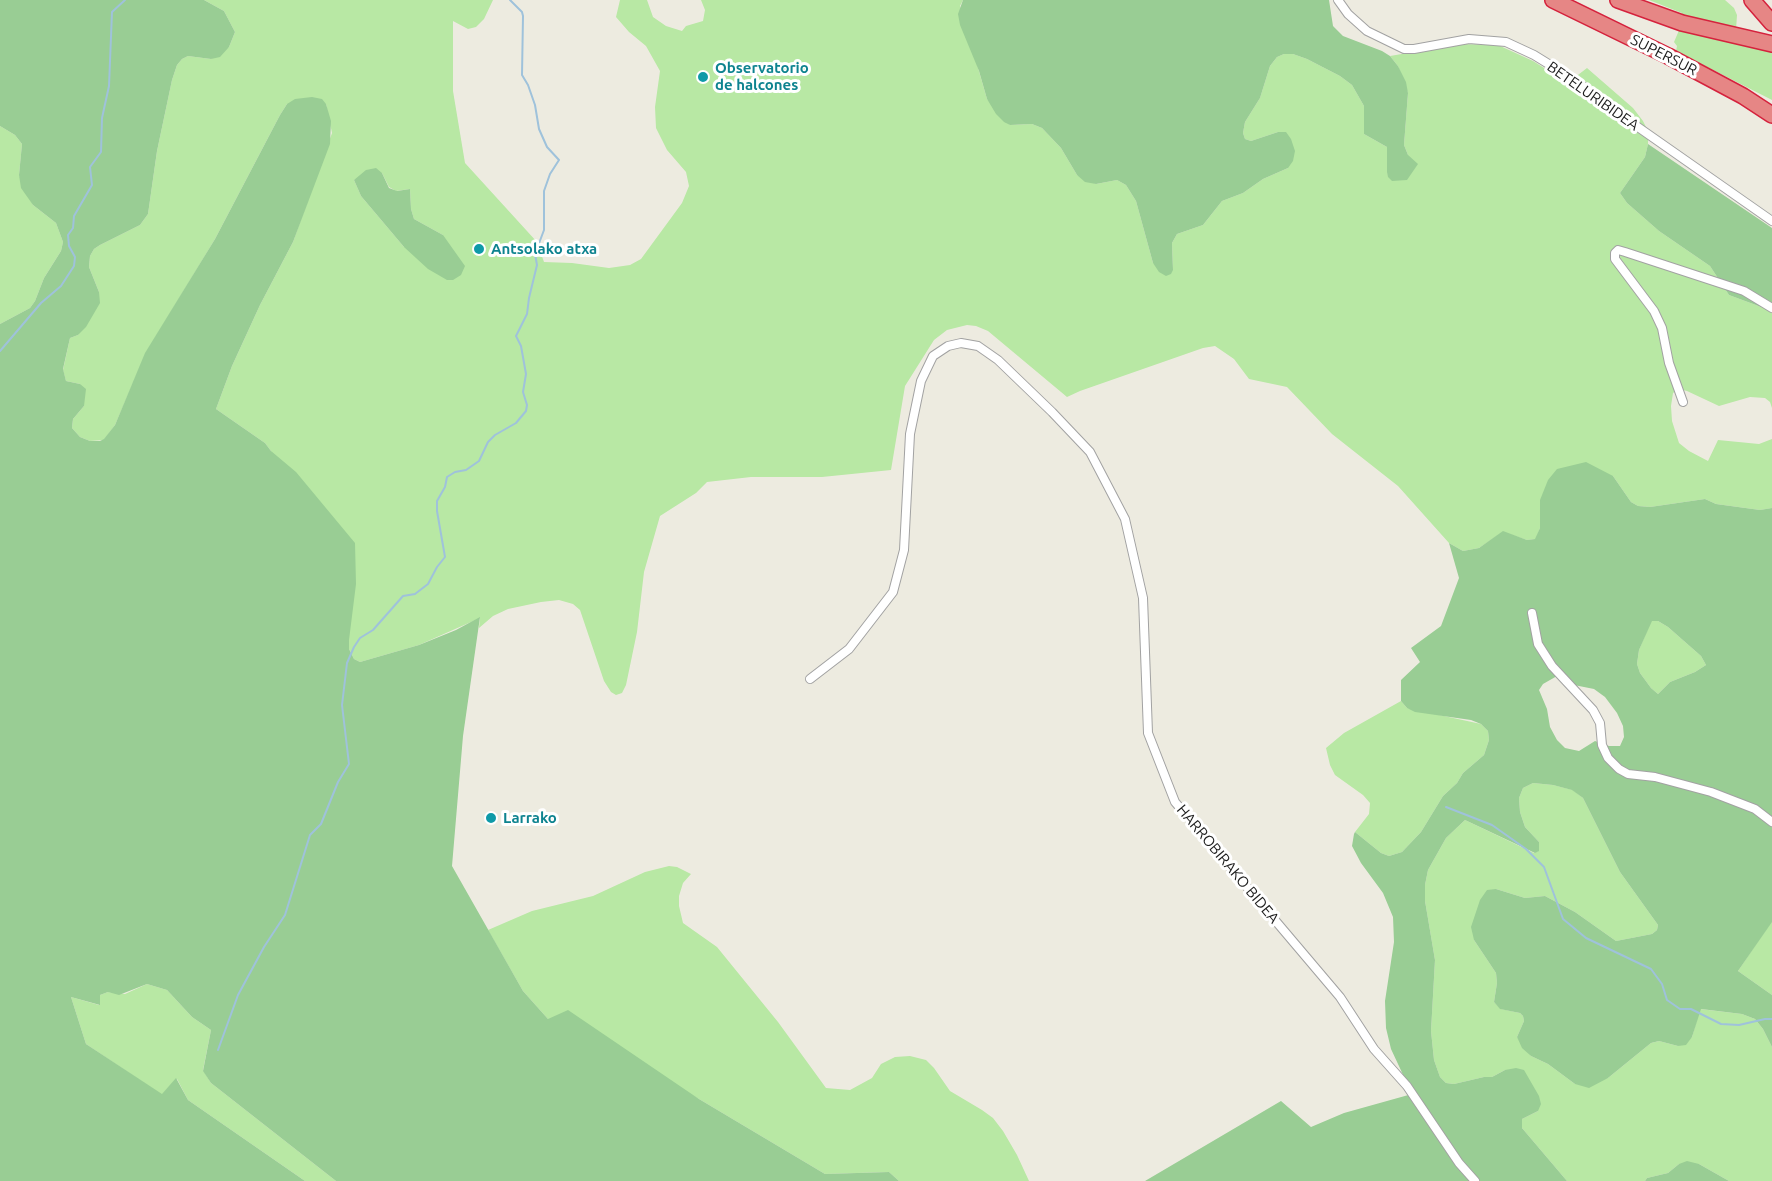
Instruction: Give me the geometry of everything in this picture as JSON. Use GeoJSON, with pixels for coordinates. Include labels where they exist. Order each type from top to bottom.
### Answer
{"type":"FeatureCollection","features":[{"type":"Feature","properties":{"kind":"highway","name":"SUPERSUR"},"geometry":{"type":"LineString","coordinates":[[1553,0],[1668,56],[1743,96],[1772,115]]}},
{"type":"Feature","properties":{"kind":"highway","name":"SUPERSUR"},"geometry":{"type":"LineString","coordinates":[[1618,0],[1682,23],[1772,44]]}},
{"type":"Feature","properties":{"kind":"highway"},"geometry":{"type":"LineString","coordinates":[[1752,0],[1772,23]]}},
{"type":"Feature","properties":{"kind":"street","name":"BETELURIBIDEA"},"geometry":{"type":"LineString","coordinates":[[1338,0],[1348,14],[1367,31],[1404,49],[1469,39],[1506,42],[1534,56],[1576,81],[1772,222]]}},
{"type":"Feature","properties":{"kind":"street"},"geometry":{"type":"LineString","coordinates":[[1683,402],[1670,363],[1662,328],[1654,311],[1615,260],[1615,253],[1618,250],[1625,252],[1744,291],[1772,308]]}},
{"type":"Feature","properties":{"kind":"street","name":"HARROBIRAKO BIDEA"},"geometry":{"type":"LineString","coordinates":[[810,679],[849,649],[893,592],[904,550],[910,434],[921,381],[933,356],[948,346],[961,343],[978,346],[998,360],[1090,452],[1125,519],[1143,598],[1148,734],[1175,802],[1340,997],[1374,1049],[1407,1086],[1459,1164],[1475,1181]]}},
{"type":"Feature","properties":{"kind":"street"},"geometry":{"type":"LineString","coordinates":[[1532,613],[1538,644],[1552,666],[1593,710],[1600,723],[1602,745],[1608,758],[1619,769],[1628,774],[1655,777],[1711,792],[1755,809],[1772,822]]}},
{"type":"Feature","properties":{"kind":"green space"},"geometry":{"type":"Polygon","coordinates":[[[0,0],[204,0],[224,11],[235,32],[229,47],[220,57],[211,59],[188,56],[177,65],[157,151],[148,214],[140,225],[100,245],[90,256],[89,267],[99,292],[100,303],[86,327],[78,335],[70,338],[63,369],[66,381],[80,384],[86,389],[84,406],[73,419],[72,428],[80,437],[90,441],[100,441],[115,425],[145,353],[215,239],[280,115],[287,104],[295,99],[312,97],[322,99],[326,104],[331,121],[330,144],[293,242],[260,305],[232,366],[216,409],[265,443],[296,472],[355,543],[356,584],[349,640],[349,649],[354,659],[360,662],[419,645],[456,630],[480,617],[463,736],[452,866],[523,991],[548,1019],[568,1010],[699,1099],[825,1174],[889,1172],[899,1181],[336,1181],[211,1083],[203,1071],[211,1030],[192,1017],[167,990],[147,984],[119,995],[108,992],[100,995],[100,1005],[71,997],[86,1044],[162,1094],[176,1078],[188,1100],[305,1181],[0,1181],[0,324],[30,308],[44,278],[61,251],[63,242],[56,223],[33,205],[21,188],[19,175],[22,144],[15,135],[0,126],[0,0]]]}},
{"type":"Feature","properties":{"kind":"green space"},"geometry":{"type":"Polygon","coordinates":[[[204,0],[493,0],[484,19],[476,27],[468,29],[453,21],[453,91],[465,163],[537,242],[544,262],[609,268],[630,265],[641,259],[682,203],[689,186],[686,172],[667,150],[656,128],[655,107],[660,71],[646,46],[616,17],[620,0],[647,0],[653,17],[666,26],[682,31],[686,26],[703,21],[705,10],[701,0],[963,0],[960,6],[987,99],[1010,125],[1032,124],[1042,128],[1061,148],[1077,175],[1096,184],[1117,180],[1126,185],[1136,201],[1153,263],[1173,270],[1172,243],[1177,234],[1203,225],[1222,201],[1243,193],[1263,179],[1288,168],[1278,132],[1251,141],[1245,139],[1243,133],[1245,122],[1260,98],[1270,66],[1277,57],[1293,54],[1307,59],[1352,85],[1364,106],[1364,134],[1387,147],[1388,177],[1408,155],[1404,145],[1408,93],[1398,66],[1390,56],[1460,44],[1498,45],[1533,61],[1560,78],[1574,78],[1587,68],[1633,108],[1648,131],[1645,157],[1620,193],[1627,203],[1659,231],[1710,266],[1729,295],[1772,311],[1772,408],[1770,402],[1765,398],[1750,397],[1719,406],[1679,389],[1673,393],[1671,406],[1672,421],[1679,443],[1708,461],[1718,440],[1759,444],[1772,439],[1772,508],[1760,510],[1716,504],[1705,499],[1650,507],[1638,506],[1631,502],[1613,476],[1540,500],[1540,528],[1536,539],[1527,540],[1503,532],[1479,548],[1463,551],[1449,543],[1398,486],[1332,434],[1287,387],[1249,379],[1234,359],[1215,346],[1203,348],[1067,397],[988,331],[967,325],[947,330],[934,340],[905,386],[891,470],[822,477],[751,477],[707,482],[696,493],[660,516],[644,572],[637,632],[626,685],[622,693],[616,695],[611,692],[604,681],[580,610],[573,604],[559,600],[508,609],[493,616],[479,628],[480,618],[419,645],[360,662],[354,659],[349,649],[349,640],[271,451],[265,443],[216,409],[232,366],[260,305],[293,242],[332,133],[326,104],[287,104],[215,239],[146,353],[115,425],[104,440],[90,441],[80,437],[72,428],[73,419],[84,406],[80,384],[66,381],[63,370],[70,338],[78,335],[99,292],[89,267],[90,256],[100,245],[140,225],[148,214],[157,151],[177,65],[188,56],[211,59],[229,47],[235,32],[224,11],[204,0]],[[382,173],[354,180],[361,196],[404,247],[443,235],[414,219],[410,189],[396,191],[389,187],[382,173]]]}},
{"type":"Feature","properties":{"kind":"green space"},"geometry":{"type":"Polygon","coordinates":[[[963,0],[1329,0],[1333,26],[1343,36],[1382,51],[1390,56],[1398,66],[1406,82],[1408,93],[1404,145],[1408,155],[1418,164],[1407,180],[1392,181],[1387,172],[1387,147],[1364,134],[1364,106],[1352,85],[1307,59],[1293,54],[1277,57],[1270,66],[1260,98],[1245,122],[1243,133],[1245,139],[1251,141],[1278,132],[1286,132],[1295,151],[1293,161],[1288,168],[1263,179],[1243,193],[1222,201],[1203,225],[1177,234],[1172,243],[1173,270],[1166,276],[1159,272],[1153,263],[1136,201],[1126,185],[1117,180],[1096,184],[1085,182],[1077,175],[1061,148],[1042,128],[1032,124],[1010,125],[996,114],[987,99],[979,71],[960,25],[958,14],[963,0]]]}},
{"type":"Feature","properties":{"kind":"green space"},"geometry":{"type":"Polygon","coordinates":[[[1649,0],[1725,0],[1734,8],[1737,15],[1736,30],[1772,49],[1772,100],[1676,51],[1677,46],[1674,42],[1680,28],[1682,13],[1649,0]]]}},
{"type":"Feature","properties":{"kind":"green space"},"geometry":{"type":"Polygon","coordinates":[[[0,126],[15,135],[22,144],[19,175],[33,205],[56,223],[63,242],[61,251],[44,278],[30,308],[0,324],[0,126]]]}},
{"type":"Feature","properties":{"kind":"green space"},"geometry":{"type":"Polygon","coordinates":[[[1648,144],[1772,228],[1772,311],[1729,295],[1710,266],[1659,231],[1627,203],[1620,193],[1645,157],[1648,144]]]}},
{"type":"Feature","properties":{"kind":"green space"},"geometry":{"type":"Polygon","coordinates":[[[376,168],[382,173],[389,188],[397,191],[410,189],[414,219],[443,235],[465,266],[461,275],[453,280],[447,280],[428,269],[404,247],[361,196],[354,180],[366,170],[376,168]]]}},
{"type":"Feature","properties":{"kind":"green space"},"geometry":{"type":"Polygon","coordinates":[[[1586,462],[1613,476],[1631,502],[1638,506],[1650,507],[1705,499],[1716,504],[1760,510],[1772,508],[1772,922],[1738,971],[1772,995],[1772,1047],[1755,1019],[1742,1014],[1701,1009],[1692,1037],[1686,1045],[1678,1046],[1659,1041],[1651,1043],[1608,1078],[1589,1088],[1575,1084],[1522,1048],[1517,1037],[1524,1021],[1523,1016],[1520,1013],[1500,1009],[1494,1002],[1496,973],[1474,940],[1471,927],[1480,900],[1487,890],[1496,889],[1525,898],[1545,896],[1575,912],[1616,941],[1652,934],[1657,930],[1658,925],[1620,872],[1583,798],[1572,790],[1533,783],[1523,788],[1519,798],[1520,812],[1525,827],[1539,842],[1539,851],[1535,853],[1465,820],[1446,838],[1428,870],[1425,901],[1435,960],[1431,1031],[1434,1060],[1440,1077],[1446,1083],[1454,1084],[1492,1077],[1505,1070],[1516,1068],[1524,1070],[1541,1104],[1538,1111],[1522,1119],[1522,1128],[1567,1181],[1145,1181],[1281,1101],[1311,1127],[1344,1113],[1412,1094],[1391,1049],[1386,1028],[1385,1001],[1394,942],[1393,917],[1383,893],[1361,863],[1352,846],[1354,834],[1355,832],[1381,853],[1389,856],[1402,852],[1421,832],[1443,796],[1457,783],[1463,773],[1484,755],[1489,740],[1488,731],[1481,724],[1471,720],[1415,712],[1407,708],[1401,701],[1401,680],[1420,662],[1411,648],[1441,626],[1459,578],[1449,543],[1463,551],[1479,548],[1503,531],[1527,540],[1535,539],[1540,528],[1540,500],[1548,480],[1557,469],[1586,462]],[[1652,621],[1639,650],[1637,664],[1640,673],[1658,694],[1670,682],[1706,665],[1701,656],[1668,627],[1658,621],[1652,621]],[[1557,676],[1543,684],[1539,690],[1547,709],[1550,727],[1557,740],[1565,748],[1579,751],[1595,741],[1609,746],[1620,746],[1624,737],[1623,726],[1605,697],[1594,689],[1574,685],[1557,676]]]}},
{"type":"Feature","properties":{"kind":"green space"},"geometry":{"type":"Polygon","coordinates":[[[1651,621],[1658,621],[1668,627],[1701,656],[1706,665],[1670,682],[1658,694],[1640,673],[1637,664],[1639,650],[1651,621]]]}},
{"type":"Feature","properties":{"kind":"green space"},"geometry":{"type":"Polygon","coordinates":[[[1401,701],[1407,708],[1481,724],[1488,731],[1489,740],[1484,755],[1463,773],[1457,783],[1443,796],[1421,832],[1402,852],[1389,856],[1381,853],[1355,832],[1369,814],[1370,803],[1363,795],[1335,775],[1326,748],[1344,733],[1401,701]]]}},
{"type":"Feature","properties":{"kind":"green space"},"geometry":{"type":"Polygon","coordinates":[[[1533,783],[1573,790],[1583,798],[1620,872],[1658,925],[1657,930],[1652,934],[1616,941],[1575,912],[1545,896],[1525,898],[1496,889],[1474,940],[1496,973],[1494,1002],[1501,1009],[1520,1013],[1523,1016],[1524,1021],[1517,1037],[1531,1056],[1548,1064],[1575,1084],[1608,1078],[1651,1043],[1659,1041],[1678,1046],[1692,1037],[1700,1009],[1742,1014],[1755,1019],[1772,1047],[1772,1181],[1729,1181],[1699,1164],[1679,1164],[1668,1173],[1647,1178],[1645,1181],[1567,1181],[1522,1128],[1522,1119],[1538,1111],[1505,1070],[1492,1077],[1454,1084],[1446,1083],[1440,1077],[1434,1060],[1431,1031],[1435,960],[1425,901],[1428,870],[1446,838],[1465,820],[1534,853],[1538,851],[1539,842],[1525,827],[1520,812],[1519,798],[1523,788],[1533,783]]]}},
{"type":"Feature","properties":{"kind":"green space"},"geometry":{"type":"Polygon","coordinates":[[[669,866],[691,874],[683,883],[679,896],[683,923],[717,947],[778,1022],[826,1088],[850,1090],[872,1078],[881,1064],[895,1057],[910,1056],[926,1060],[950,1091],[993,1118],[1017,1155],[1029,1181],[899,1181],[889,1172],[825,1174],[699,1099],[548,1019],[523,991],[488,930],[532,911],[593,896],[645,872],[669,866]]]}},
{"type":"Feature","properties":{"kind":"green space"},"geometry":{"type":"Polygon","coordinates":[[[1772,922],[1772,995],[1738,971],[1772,922]]]}},
{"type":"Feature","properties":{"kind":"green space"},"geometry":{"type":"Polygon","coordinates":[[[147,984],[167,990],[192,1017],[211,1030],[203,1070],[211,1083],[336,1181],[305,1181],[188,1100],[177,1079],[162,1095],[86,1044],[71,997],[99,1005],[100,995],[108,992],[125,994],[147,984]]]}},
{"type":"Feature","properties":{"kind":"green space"},"geometry":{"type":"Polygon","coordinates":[[[1687,1161],[1699,1164],[1729,1181],[1645,1181],[1647,1178],[1668,1173],[1687,1161]]]}},
{"type":"Feature","properties":{"kind":"waterway"},"geometry":{"type":"LineString","coordinates":[[0,351],[41,303],[61,286],[74,266],[75,257],[69,246],[68,235],[73,228],[74,216],[92,185],[90,167],[101,152],[102,118],[109,86],[112,12],[125,0]]}},
{"type":"Feature","properties":{"kind":"waterway"},"geometry":{"type":"LineString","coordinates":[[218,1050],[238,995],[264,947],[285,915],[310,835],[321,824],[338,782],[349,764],[342,705],[347,663],[354,647],[360,638],[373,630],[403,596],[415,594],[428,584],[445,557],[437,501],[445,487],[447,477],[455,472],[466,470],[479,461],[488,442],[495,435],[516,423],[526,411],[527,405],[523,392],[526,374],[521,346],[516,336],[527,314],[537,265],[535,254],[544,230],[544,191],[550,174],[559,160],[547,147],[539,129],[535,105],[522,75],[523,16],[510,0]]}},
{"type":"Feature","properties":{"kind":"waterway"},"geometry":{"type":"LineString","coordinates":[[1446,807],[1492,825],[1526,849],[1544,867],[1563,919],[1586,938],[1651,969],[1662,984],[1667,1000],[1680,1009],[1691,1009],[1721,1024],[1739,1025],[1772,1019]]}},
{"type":"Feature","properties":{"kind":"place","name":"Observatorio de halcones"},"geometry":{"type":"Point","coordinates":[703,77]}},
{"type":"Feature","properties":{"kind":"place","name":"Antsolako atxa"},"geometry":{"type":"Point","coordinates":[479,249]}},
{"type":"Feature","properties":{"kind":"place","name":"Larrako"},"geometry":{"type":"Point","coordinates":[491,818]}}]}
